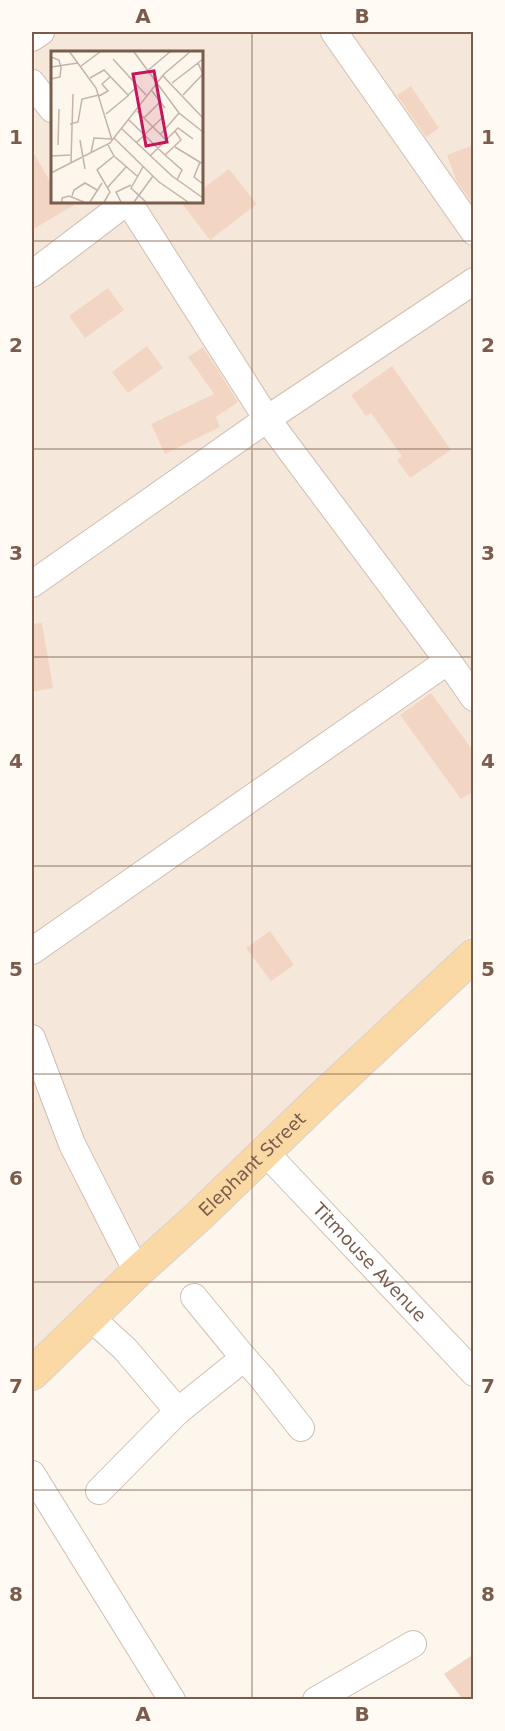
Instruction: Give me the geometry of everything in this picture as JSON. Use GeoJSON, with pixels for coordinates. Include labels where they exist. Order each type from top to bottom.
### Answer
{"type":"FeatureCollection","features":[{"type":"Feature","properties":{"kind":"main road","name":"Elephant Street"},"geometry":{"type":"LineString","coordinates":[[32,1374],[474,955]]}},
{"type":"Feature","properties":{"kind":"street"},"geometry":{"type":"LineString","coordinates":[[32,38],[41,32]]}},
{"type":"Feature","properties":{"kind":"street"},"geometry":{"type":"LineString","coordinates":[[334,32],[474,232]]}},
{"type":"Feature","properties":{"kind":"street"},"geometry":{"type":"LineString","coordinates":[[32,83],[51,108]]}},
{"type":"Feature","properties":{"kind":"street"},"geometry":{"type":"LineString","coordinates":[[32,274],[127,202]]}},
{"type":"Feature","properties":{"kind":"street"},"geometry":{"type":"LineString","coordinates":[[129,202],[267,419],[474,698]]}},
{"type":"Feature","properties":{"kind":"street"},"geometry":{"type":"LineString","coordinates":[[32,584],[267,419],[474,281]]}},
{"type":"Feature","properties":{"kind":"street"},"geometry":{"type":"LineString","coordinates":[[32,951],[448,661]]}},
{"type":"Feature","properties":{"kind":"street"},"geometry":{"type":"LineString","coordinates":[[32,1038],[72,1144],[137,1272]]}},
{"type":"Feature","properties":{"kind":"street","name":"Titmouse Avenue"},"geometry":{"type":"LineString","coordinates":[[266,1152],[474,1373]]}},
{"type":"Feature","properties":{"kind":"street"},"geometry":{"type":"LineString","coordinates":[[194,1298],[301,1428]]}},
{"type":"Feature","properties":{"kind":"street"},"geometry":{"type":"LineString","coordinates":[[90,1317],[125,1349],[178,1411]]}},
{"type":"Feature","properties":{"kind":"street"},"geometry":{"type":"LineString","coordinates":[[99,1491],[178,1411],[244,1358]]}},
{"type":"Feature","properties":{"kind":"street"},"geometry":{"type":"LineString","coordinates":[[32,1474],[171,1700]]}},
{"type":"Feature","properties":{"kind":"street"},"geometry":{"type":"LineString","coordinates":[[316,1700],[413,1644]]}},
{"type":"Feature","properties":{"kind":"shaded area"},"geometry":{"type":"Polygon","coordinates":[[[32,32],[473,32],[473,933],[32,1352],[32,32]]]}},
{"type":"Feature","properties":{"kind":"building"},"geometry":{"type":"Polygon","coordinates":[[[411,86],[439,128],[426,137],[397,95],[411,86]]]}},
{"type":"Feature","properties":{"kind":"building"},"geometry":{"type":"Polygon","coordinates":[[[474,145],[474,205],[457,182],[447,155],[474,145]]]}},
{"type":"Feature","properties":{"kind":"building"},"geometry":{"type":"Polygon","coordinates":[[[32,150],[51,183],[51,202],[79,202],[32,230],[32,150]]]}},
{"type":"Feature","properties":{"kind":"building"},"geometry":{"type":"Polygon","coordinates":[[[229,169],[257,204],[210,240],[181,202],[202,202],[202,189],[229,169]]]}},
{"type":"Feature","properties":{"kind":"building"},"geometry":{"type":"Polygon","coordinates":[[[108,288],[124,310],[85,338],[69,316],[108,288]]]}},
{"type":"Feature","properties":{"kind":"building"},"geometry":{"type":"Polygon","coordinates":[[[147,346],[163,368],[128,393],[112,372],[147,346]]]}},
{"type":"Feature","properties":{"kind":"building"},"geometry":{"type":"Polygon","coordinates":[[[203,347],[238,402],[216,417],[220,427],[165,454],[151,424],[214,394],[188,357],[203,347]]]}},
{"type":"Feature","properties":{"kind":"building"},"geometry":{"type":"Polygon","coordinates":[[[392,366],[451,450],[410,478],[397,460],[402,456],[371,413],[366,416],[351,395],[392,366]]]}},
{"type":"Feature","properties":{"kind":"building"},"geometry":{"type":"Polygon","coordinates":[[[42,623],[53,688],[32,692],[32,624],[42,623]]]}},
{"type":"Feature","properties":{"kind":"building"},"geometry":{"type":"Polygon","coordinates":[[[431,693],[474,752],[474,791],[461,799],[400,715],[431,693]]]}},
{"type":"Feature","properties":{"kind":"building"},"geometry":{"type":"Polygon","coordinates":[[[270,931],[294,965],[271,981],[246,948],[270,931]]]}},
{"type":"Feature","properties":{"kind":"building"},"geometry":{"type":"Polygon","coordinates":[[[474,1654],[474,1700],[463,1700],[444,1674],[474,1654]]]}}]}
